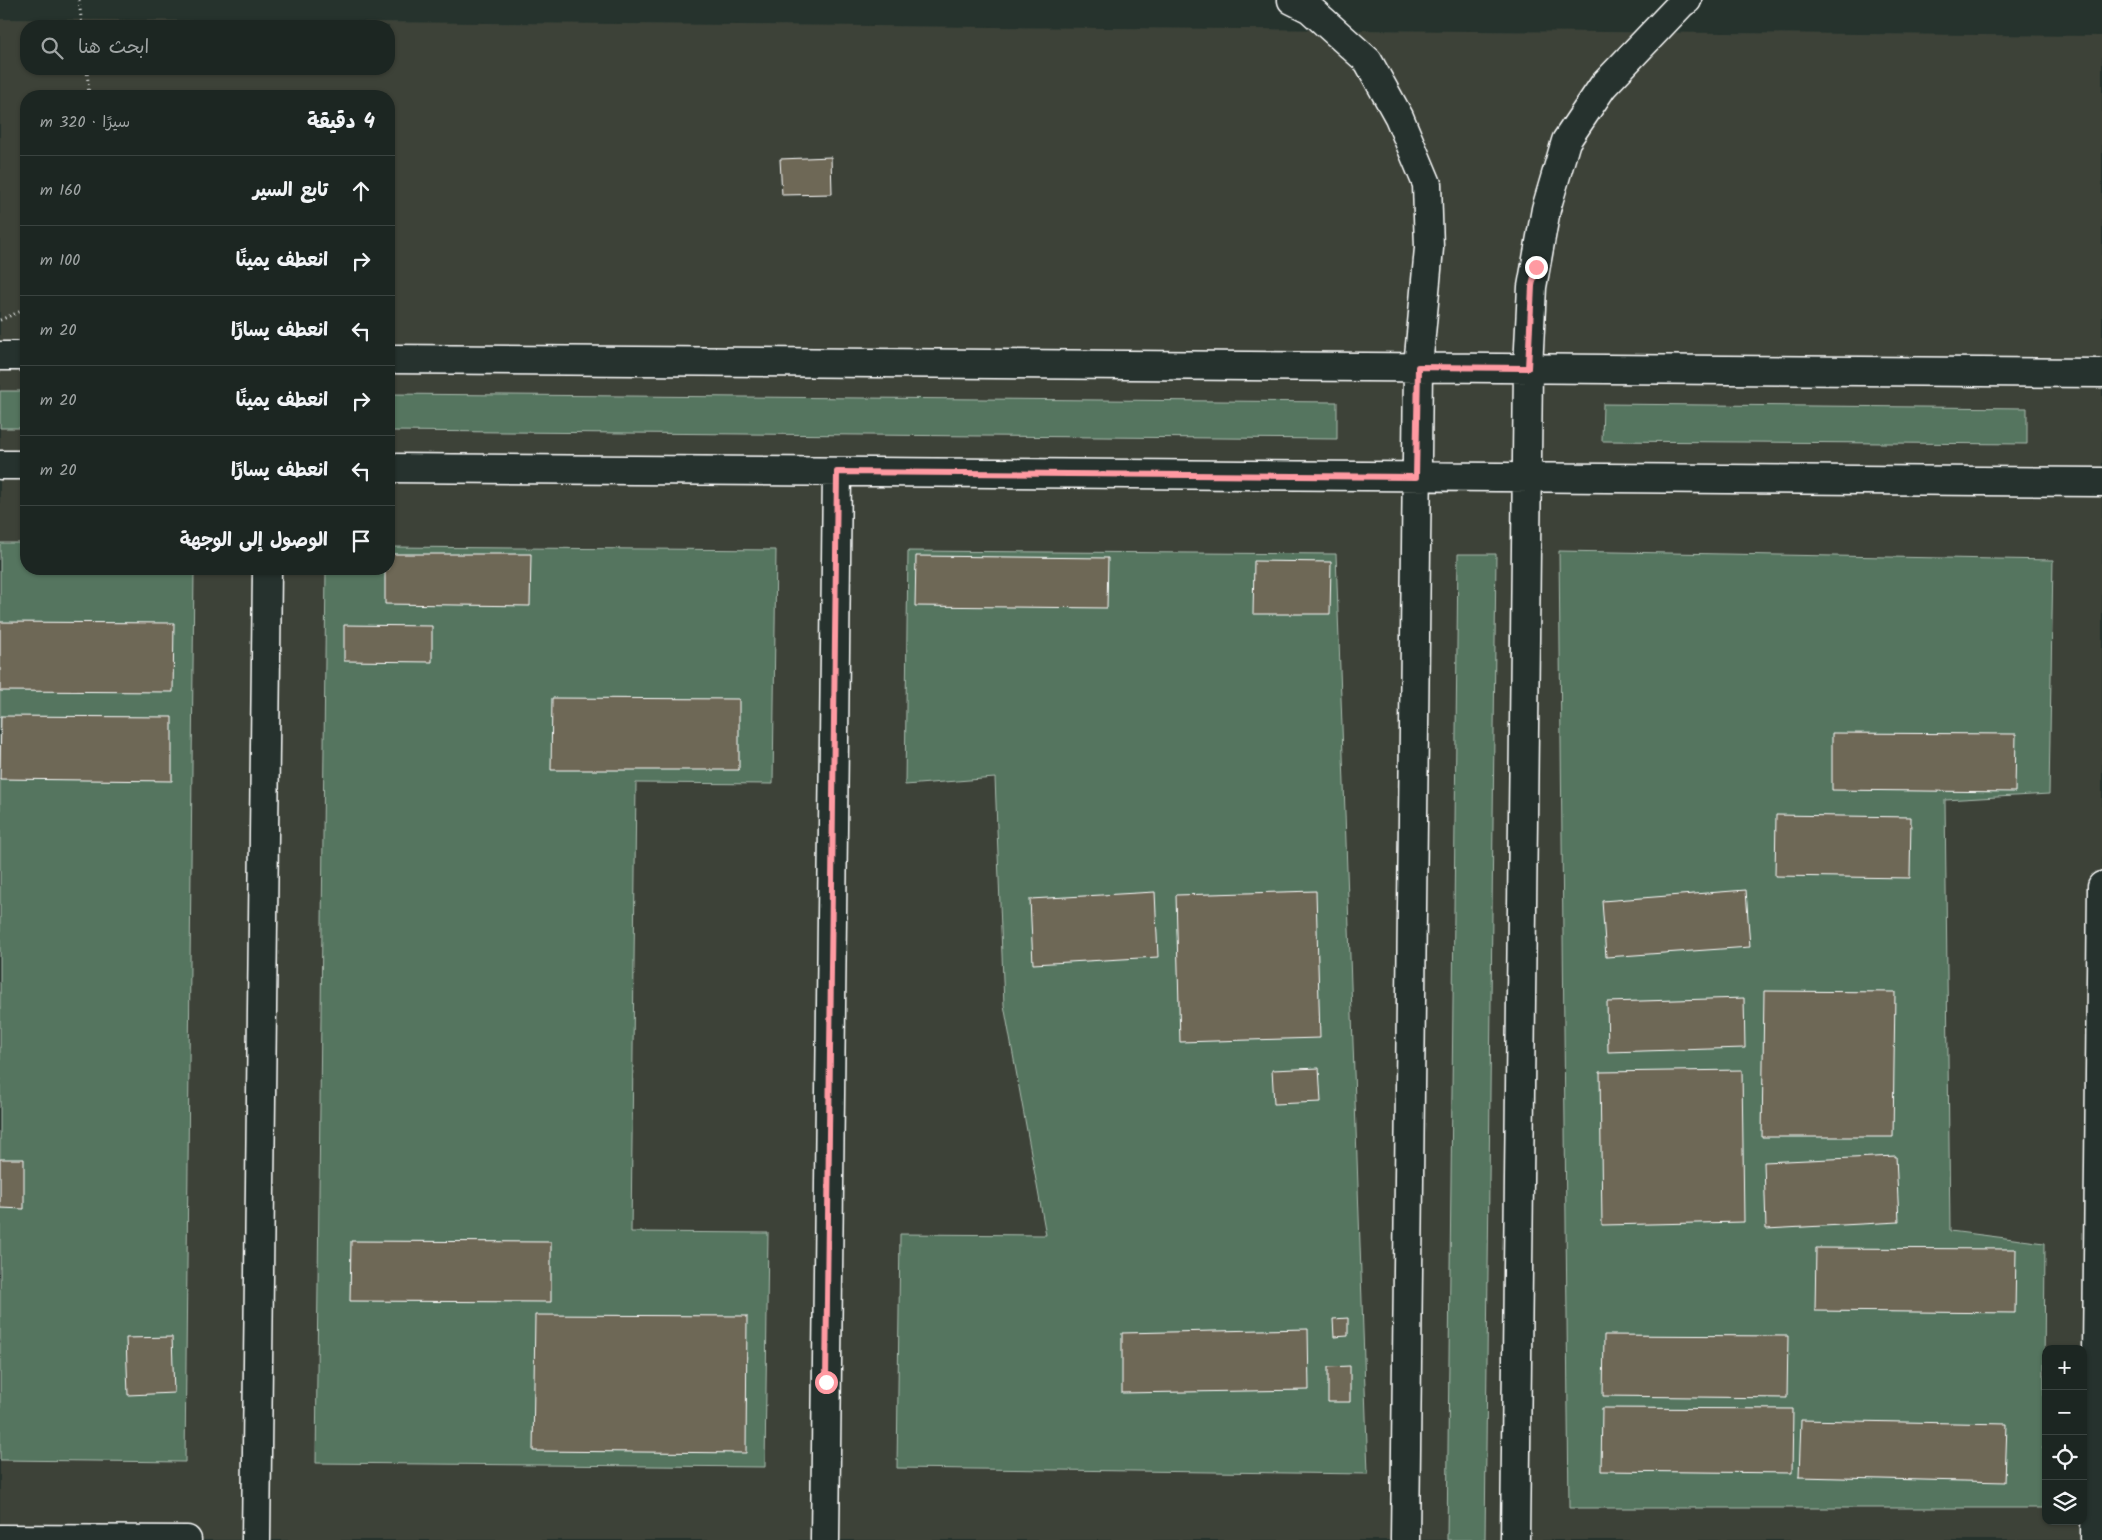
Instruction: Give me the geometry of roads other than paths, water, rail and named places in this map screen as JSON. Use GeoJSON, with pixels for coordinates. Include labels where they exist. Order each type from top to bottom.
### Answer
{"type":"FeatureCollection","features":[{"type":"Feature","properties":{"kind":"street"},"geometry":{"type":"LineString","coordinates":[[1292,0],[1310,10],[1368,61],[1399,117],[1427,184],[1429,248],[1418,367],[1416,477],[1405,1540]]}},
{"type":"Feature","properties":{"kind":"street"},"geometry":{"type":"LineString","coordinates":[[1515,1540],[1528,368],[1532,286],[1546,209],[1566,141],[1603,86],[1687,0]]}},
{"type":"Feature","properties":{"kind":"street"},"geometry":{"type":"LineString","coordinates":[[0,356],[20,356]]}},
{"type":"Feature","properties":{"kind":"street"},"geometry":{"type":"LineString","coordinates":[[395,359],[2102,373]]}},
{"type":"Feature","properties":{"kind":"street"},"geometry":{"type":"LineString","coordinates":[[0,465],[20,465]]}},
{"type":"Feature","properties":{"kind":"street"},"geometry":{"type":"LineString","coordinates":[[395,468],[2102,482]]}},
{"type":"Feature","properties":{"kind":"street"},"geometry":{"type":"LineString","coordinates":[[825,1540],[837,472]]}},
{"type":"Feature","properties":{"kind":"street"},"geometry":{"type":"LineString","coordinates":[[256,1540],[267,575]]}},
{"type":"Feature","properties":{"kind":"street"},"geometry":{"type":"LineString","coordinates":[[2095,1540],[2102,886]]}},
{"type":"Feature","properties":{"kind":"street"},"geometry":{"type":"LineString","coordinates":[[0,1538],[187,1540]]}}]}
